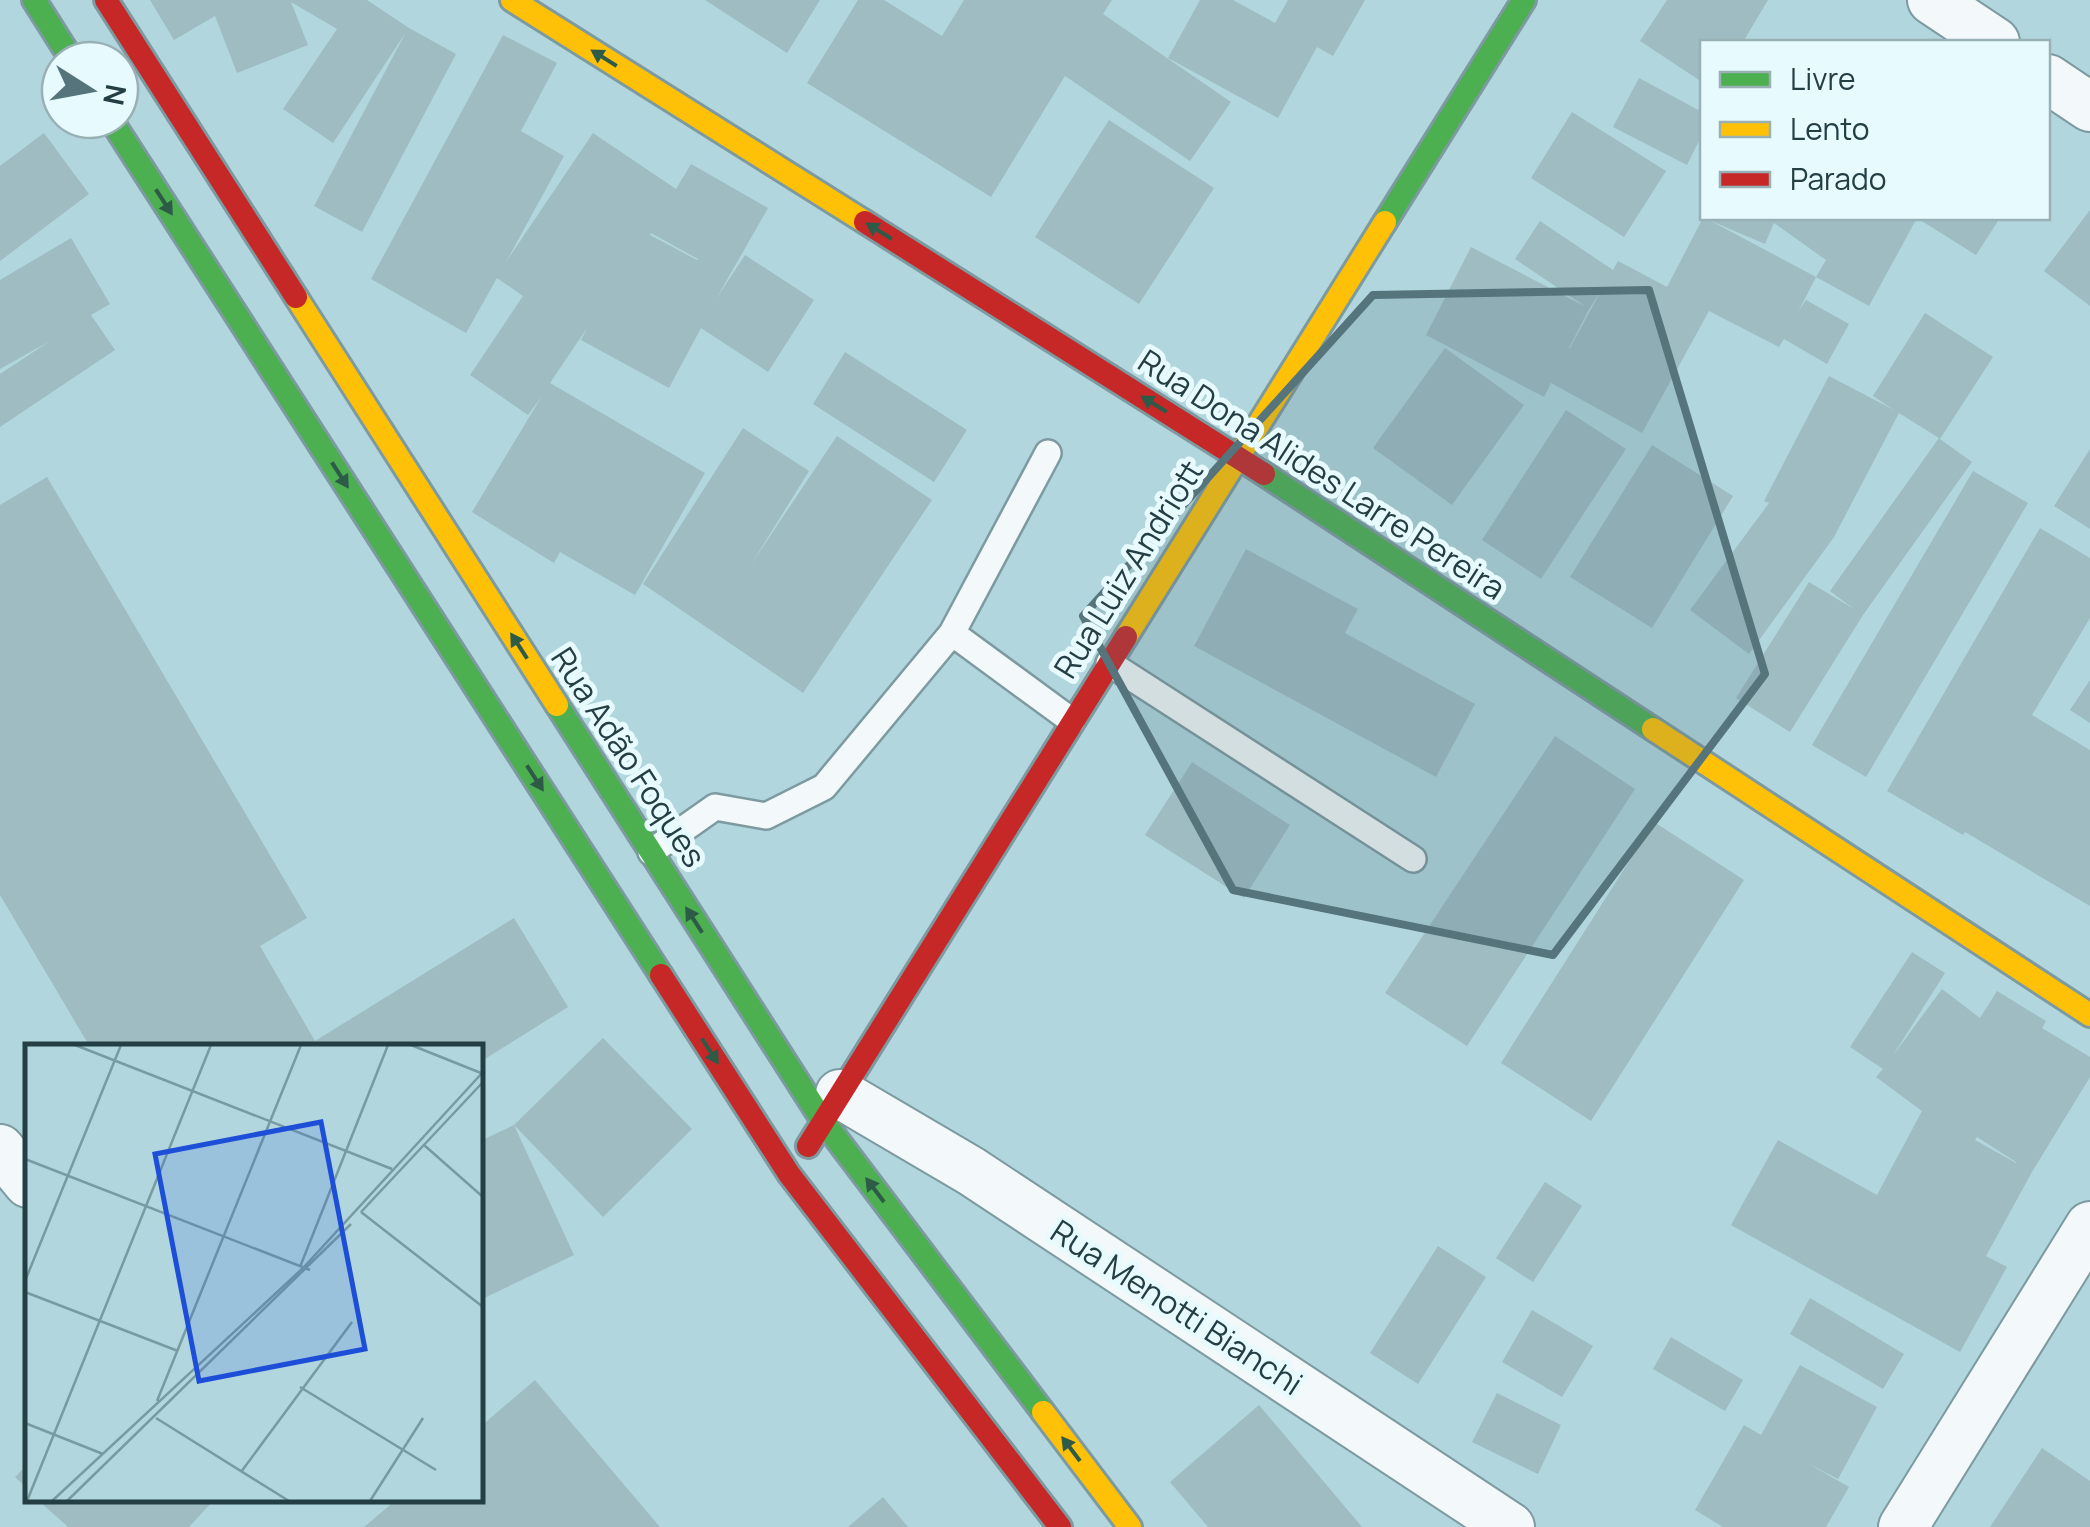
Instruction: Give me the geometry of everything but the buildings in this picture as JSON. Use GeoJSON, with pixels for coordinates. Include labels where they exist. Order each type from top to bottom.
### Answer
{"type":"FeatureCollection","features":[{"type":"Feature","properties":{"kind":"main road"},"geometry":{"type":"LineString","coordinates":[[34,0],[59,40]]}},
{"type":"Feature","properties":{"kind":"main road","name":"Rua Adão Foques"},"geometry":{"type":"LineString","coordinates":[[106,0],[651,852],[1130,1527]]}},
{"type":"Feature","properties":{"kind":"main road","name":"Rua Dona Alides Larre Pereira"},"geometry":{"type":"LineString","coordinates":[[512,0],[1237,456],[2090,1015]]}},
{"type":"Feature","properties":{"kind":"main road","name":"Rua Luiz Andriott"},"geometry":{"type":"LineString","coordinates":[[790,1174],[1524,0]]}},
{"type":"Feature","properties":{"kind":"main road"},"geometry":{"type":"LineString","coordinates":[[124,140],[790,1174],[1060,1527]]}},
{"type":"Feature","properties":{"kind":"street"},"geometry":{"type":"LineString","coordinates":[[1932,0],[1991,40]]}},
{"type":"Feature","properties":{"kind":"street"},"geometry":{"type":"LineString","coordinates":[[2050,79],[2090,108]]}},
{"type":"Feature","properties":{"kind":"street","name":"Rua Menotti Bianchi"},"geometry":{"type":"LineString","coordinates":[[831,1108],[971,1171],[1510,1527]]}},
{"type":"Feature","properties":{"kind":"street"},"geometry":{"type":"LineString","coordinates":[[1,1150],[25,1178]]}},
{"type":"Feature","properties":{"kind":"street"},"geometry":{"type":"LineString","coordinates":[[1903,1527],[2090,1226]]}},
{"type":"Feature","properties":{"kind":"lane"},"geometry":{"type":"LineString","coordinates":[[651,852],[715,806],[766,816],[824,787],[952,633],[1048,453]]}},
{"type":"Feature","properties":{"kind":"lane"},"geometry":{"type":"LineString","coordinates":[[952,633],[1072,722]]}},
{"type":"Feature","properties":{"kind":"lane"},"geometry":{"type":"LineString","coordinates":[[1109,663],[1413,859]]}},
{"type":"Feature","properties":{"kind":"highlighted area"},"geometry":{"type":"Polygon","coordinates":[[[1649,290],[1765,674],[1553,955],[1233,890],[1083,616],[1373,295],[1649,290]]]}},
{"type":"Feature","properties":{"kind":"traffic: fast"},"geometry":{"type":"LineString","coordinates":[[34,0],[59,40]]}},
{"type":"Feature","properties":{"kind":"traffic: fast"},"geometry":{"type":"LineString","coordinates":[[1385,222],[1524,0]]}},
{"type":"Feature","properties":{"kind":"traffic: fast"},"geometry":{"type":"LineString","coordinates":[[124,140],[661,975]]}},
{"type":"Feature","properties":{"kind":"traffic: fast"},"geometry":{"type":"LineString","coordinates":[[1264,474],[1653,729]]}},
{"type":"Feature","properties":{"kind":"traffic: fast"},"geometry":{"type":"LineString","coordinates":[[557,705],[823,1121],[1043,1412]]}},
{"type":"Feature","properties":{"kind":"traffic: slow"},"geometry":{"type":"LineString","coordinates":[[512,0],[865,222]]}},
{"type":"Feature","properties":{"kind":"traffic: slow"},"geometry":{"type":"LineString","coordinates":[[1126,637],[1385,222]]}},
{"type":"Feature","properties":{"kind":"traffic: slow"},"geometry":{"type":"LineString","coordinates":[[296,297],[557,705]]}},
{"type":"Feature","properties":{"kind":"traffic: slow"},"geometry":{"type":"LineString","coordinates":[[1653,729],[2090,1015]]}},
{"type":"Feature","properties":{"kind":"traffic: slow"},"geometry":{"type":"LineString","coordinates":[[1043,1412],[1130,1527]]}},
{"type":"Feature","properties":{"kind":"traffic: jam"},"geometry":{"type":"LineString","coordinates":[[106,0],[296,297]]}},
{"type":"Feature","properties":{"kind":"traffic: jam"},"geometry":{"type":"LineString","coordinates":[[865,222],[1264,474]]}},
{"type":"Feature","properties":{"kind":"traffic: jam"},"geometry":{"type":"LineString","coordinates":[[808,1146],[1126,637]]}},
{"type":"Feature","properties":{"kind":"traffic: jam"},"geometry":{"type":"LineString","coordinates":[[661,975],[789,1174],[1060,1527]]}}]}
